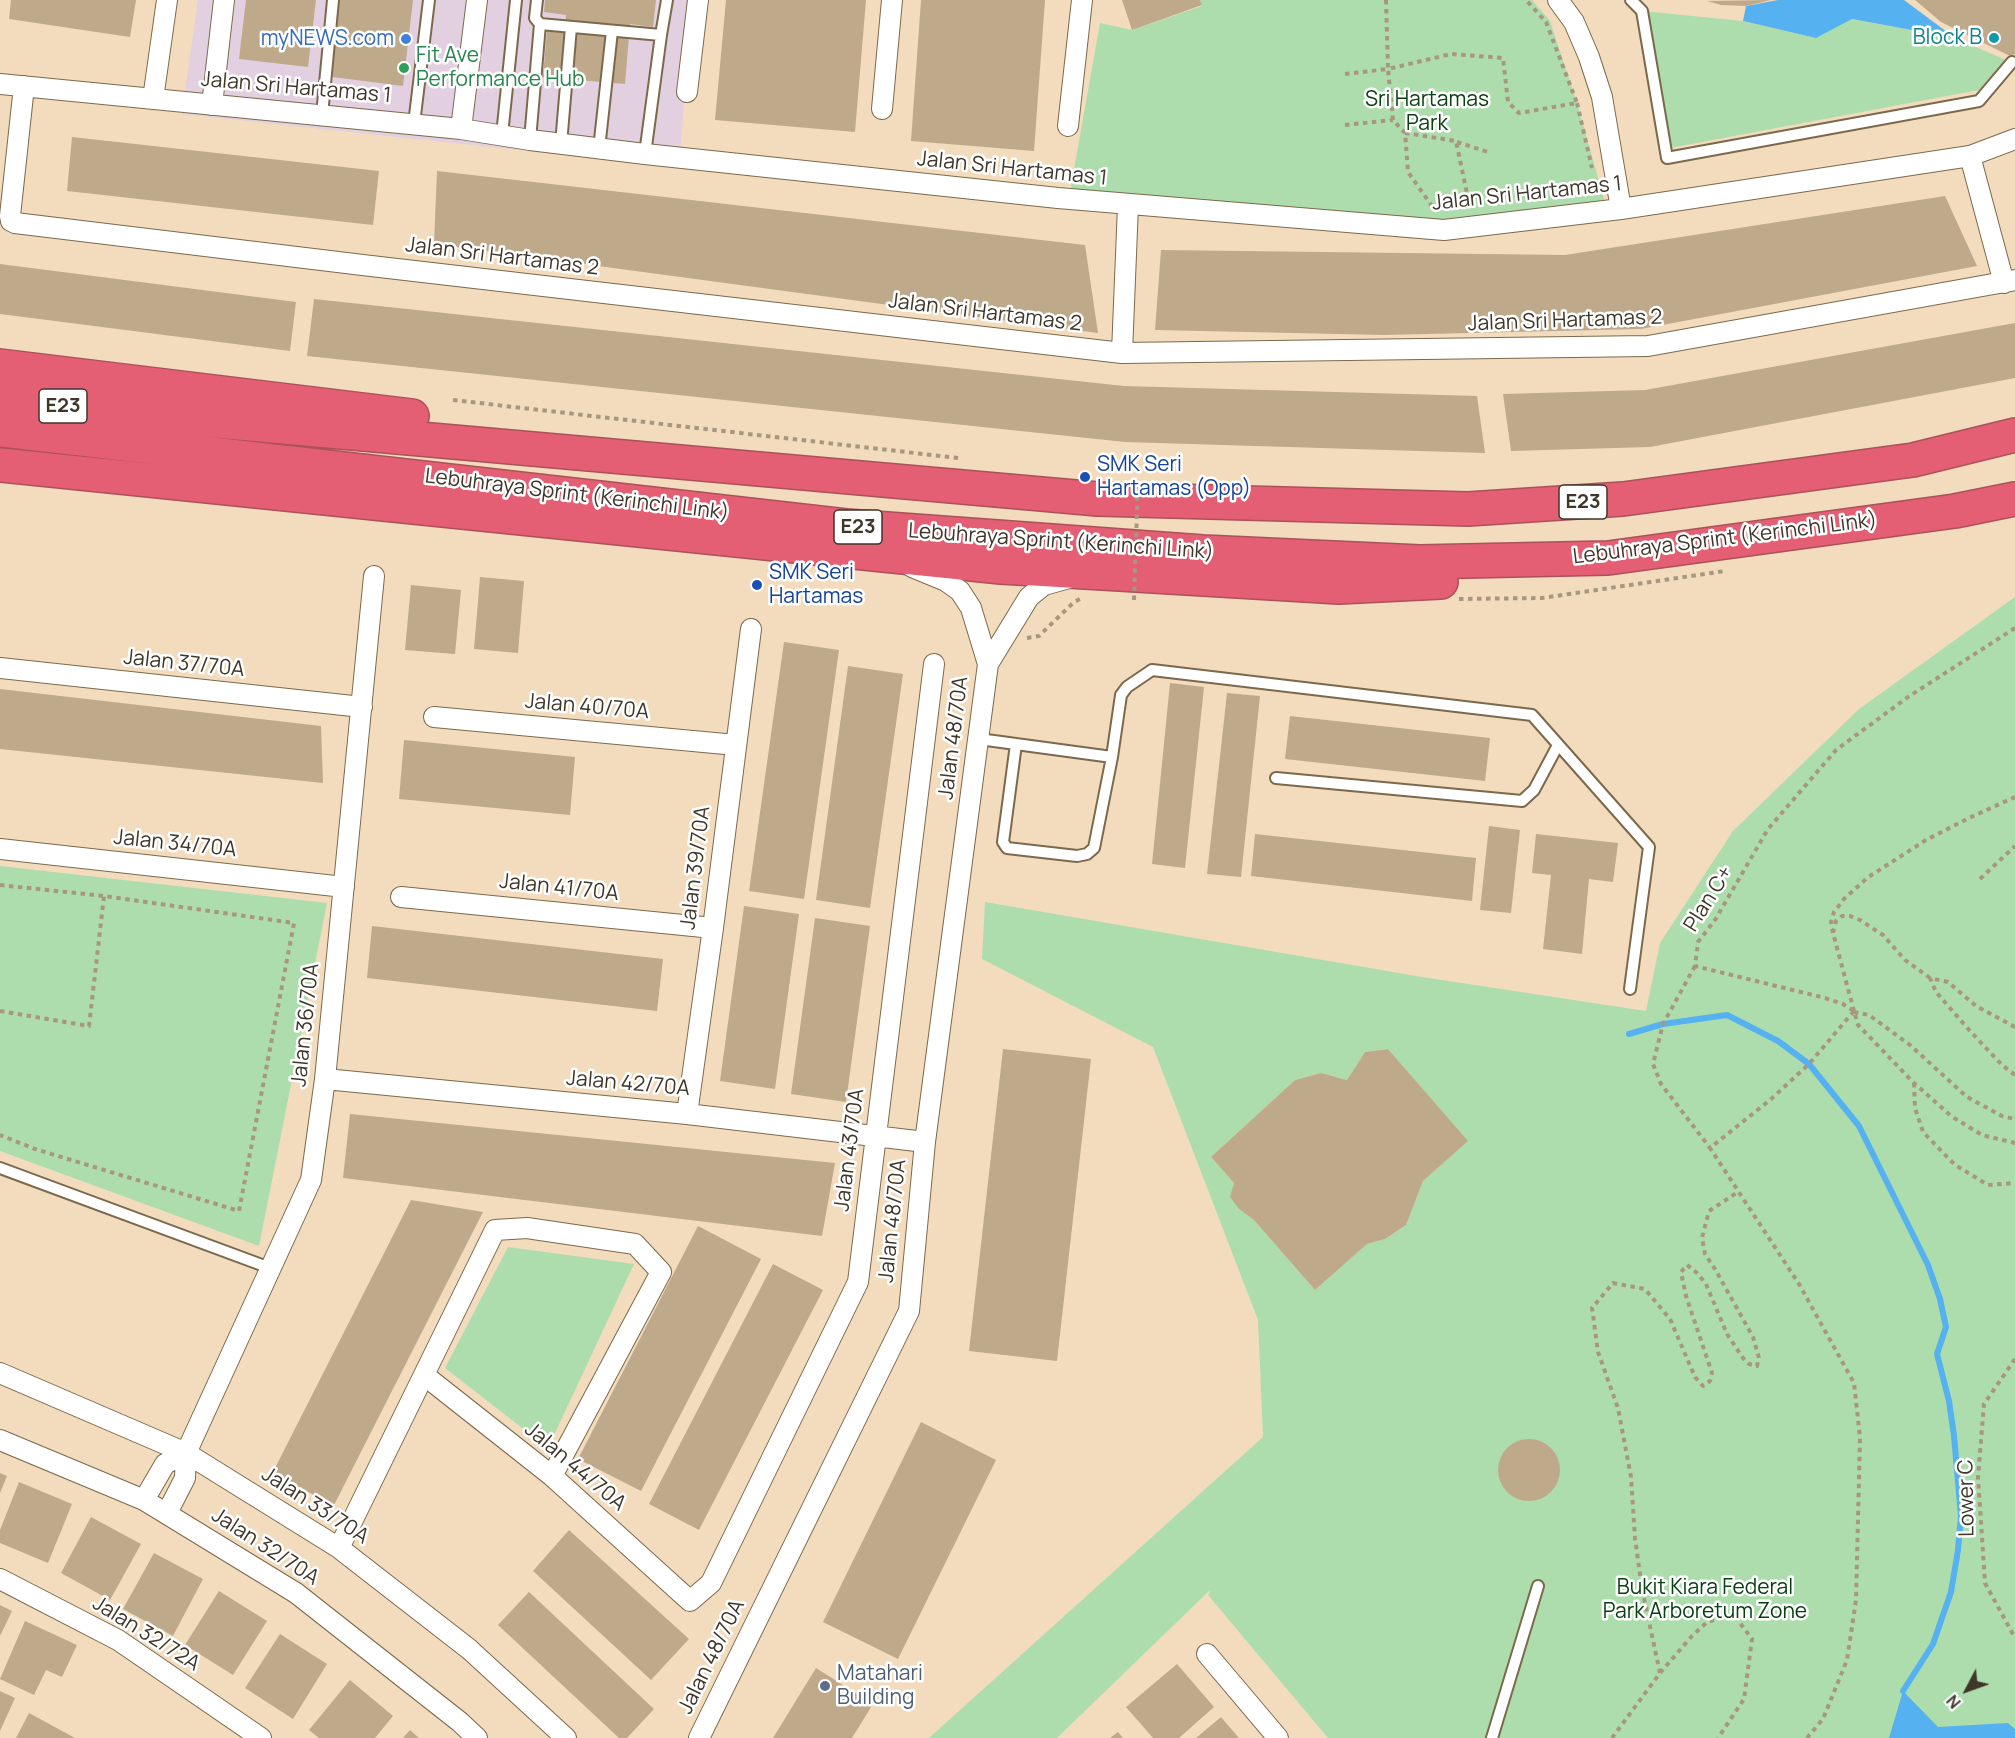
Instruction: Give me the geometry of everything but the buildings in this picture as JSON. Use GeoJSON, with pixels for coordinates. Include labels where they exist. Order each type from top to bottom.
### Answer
{"type":"FeatureCollection","features":[{"type":"Feature","properties":{"kind":"highway"},"geometry":{"type":"LineString","coordinates":[[0,366],[633,443],[960,472]]}},
{"type":"Feature","properties":{"kind":"highway","name":"Lebuhraya Sprint (Kerinchi Link)"},"geometry":{"type":"LineString","coordinates":[[0,399],[126,413],[960,472],[1098,499],[1468,509],[1635,498],[1913,460],[2015,435]]}},
{"type":"Feature","properties":{"kind":"highway","name":"Lebuhraya Sprint (Kerinchi Link)"},"geometry":{"type":"LineString","coordinates":[[0,430],[846,526],[1203,552],[1409,561],[1608,558],[1955,511],[2015,499]]}},
{"type":"Feature","properties":{"kind":"highway"},"geometry":{"type":"LineString","coordinates":[[0,465],[1001,567],[1339,587],[1535,580],[1608,558]]}},
{"type":"Feature","properties":{"kind":"street"},"geometry":{"type":"LineString","coordinates":[[153,99],[167,0]]}},
{"type":"Feature","properties":{"kind":"street"},"geometry":{"type":"LineString","coordinates":[[212,105],[224,0]]}},
{"type":"Feature","properties":{"kind":"street"},"geometry":{"type":"LineString","coordinates":[[461,129],[477,0]]}},
{"type":"Feature","properties":{"kind":"street"},"geometry":{"type":"LineString","coordinates":[[687,92],[698,0]]}},
{"type":"Feature","properties":{"kind":"street"},"geometry":{"type":"LineString","coordinates":[[882,109],[892,0]]}},
{"type":"Feature","properties":{"kind":"street"},"geometry":{"type":"LineString","coordinates":[[1068,126],[1082,0]]}},
{"type":"Feature","properties":{"kind":"street"},"geometry":{"type":"LineString","coordinates":[[1558,0],[1574,22],[1589,57],[1602,97],[1621,209]]}},
{"type":"Feature","properties":{"kind":"street","name":"Jalan Sri Hartamas 1"},"geometry":{"type":"LineString","coordinates":[[0,84],[414,123],[645,154],[1128,205],[1444,230],[1621,209],[1970,156],[2015,138]]}},
{"type":"Feature","properties":{"kind":"street","name":"Jalan Sri Hartamas 2"},"geometry":{"type":"LineString","coordinates":[[24,86],[10,216],[15,223],[1122,353],[1648,346],[2009,281],[1970,156]]}},
{"type":"Feature","properties":{"kind":"street"},"geometry":{"type":"LineString","coordinates":[[1122,353],[1128,205]]}},
{"type":"Feature","properties":{"kind":"street","name":"Jalan 48/70A"},"geometry":{"type":"LineString","coordinates":[[699,1738],[909,1311],[925,1142],[988,664],[972,608],[960,591],[946,581],[876,555]]}},
{"type":"Feature","properties":{"kind":"street","name":"Jalan 48/70A"},"geometry":{"type":"LineString","coordinates":[[988,664],[1029,597],[1044,585],[1063,579],[1100,573]]}},
{"type":"Feature","properties":{"kind":"street","name":"Jalan 36/70A"},"geometry":{"type":"LineString","coordinates":[[167,1513],[184,1478],[186,1453],[311,1180],[326,1079],[374,576]]}},
{"type":"Feature","properties":{"kind":"street","name":"Jalan 39/70A"},"geometry":{"type":"LineString","coordinates":[[687,1114],[751,628]]}},
{"type":"Feature","properties":{"kind":"street","name":"Jalan 43/70A"},"geometry":{"type":"LineString","coordinates":[[690,1601],[711,1583],[858,1282],[934,664]]}},
{"type":"Feature","properties":{"kind":"street","name":"Jalan 37/70A"},"geometry":{"type":"LineString","coordinates":[[0,668],[362,708]]}},
{"type":"Feature","properties":{"kind":"street","name":"Jalan 40/70A"},"geometry":{"type":"LineString","coordinates":[[434,717],[736,746]]}},
{"type":"Feature","properties":{"kind":"street","name":"Jalan 34/70A"},"geometry":{"type":"LineString","coordinates":[[0,849],[344,887]]}},
{"type":"Feature","properties":{"kind":"street","name":"Jalan 41/70A"},"geometry":{"type":"LineString","coordinates":[[401,897],[713,928]]}},
{"type":"Feature","properties":{"kind":"street","name":"Jalan 42/70A"},"geometry":{"type":"LineString","coordinates":[[326,1079],[687,1114],[925,1142]]}},
{"type":"Feature","properties":{"kind":"street"},"geometry":{"type":"LineString","coordinates":[[339,1548],[495,1230],[527,1228],[634,1244],[661,1272],[552,1476]]}},
{"type":"Feature","properties":{"kind":"street","name":"Jalan 33/70A"},"geometry":{"type":"LineString","coordinates":[[0,1373],[186,1453],[339,1548],[469,1649],[566,1738]]}},
{"type":"Feature","properties":{"kind":"street","name":"Jalan 44/70A"},"geometry":{"type":"LineString","coordinates":[[424,1375],[552,1476],[690,1601]]}},
{"type":"Feature","properties":{"kind":"street","name":"Jalan 32/70A"},"geometry":{"type":"LineString","coordinates":[[0,1440],[144,1500],[296,1593],[460,1722],[477,1738]]}},
{"type":"Feature","properties":{"kind":"street"},"geometry":{"type":"LineString","coordinates":[[144,1500],[165,1464],[186,1453]]}},
{"type":"Feature","properties":{"kind":"street","name":"Jalan 32/72A"},"geometry":{"type":"LineString","coordinates":[[0,1579],[118,1640],[261,1738]]}},
{"type":"Feature","properties":{"kind":"street"},"geometry":{"type":"LineString","coordinates":[[1207,1654],[1278,1738]]}},
{"type":"Feature","properties":{"kind":"lane"},"geometry":{"type":"LineString","coordinates":[[322,115],[333,0]]}},
{"type":"Feature","properties":{"kind":"lane"},"geometry":{"type":"LineString","coordinates":[[414,123],[429,0]]}},
{"type":"Feature","properties":{"kind":"lane"},"geometry":{"type":"LineString","coordinates":[[502,135],[516,0]]}},
{"type":"Feature","properties":{"kind":"lane"},"geometry":{"type":"LineString","coordinates":[[530,140],[540,24],[536,18],[537,0]]}},
{"type":"Feature","properties":{"kind":"lane"},"geometry":{"type":"LineString","coordinates":[[645,154],[667,0]]}},
{"type":"Feature","properties":{"kind":"lane"},"geometry":{"type":"LineString","coordinates":[[1631,0],[1642,11],[1667,158],[1979,101],[2012,62]]}},
{"type":"Feature","properties":{"kind":"lane"},"geometry":{"type":"LineString","coordinates":[[540,24],[661,35]]}},
{"type":"Feature","properties":{"kind":"lane"},"geometry":{"type":"LineString","coordinates":[[561,144],[571,27]]}},
{"type":"Feature","properties":{"kind":"lane"},"geometry":{"type":"LineString","coordinates":[[599,148],[612,31]]}},
{"type":"Feature","properties":{"kind":"lane"},"geometry":{"type":"LineString","coordinates":[[1016,744],[1003,842],[1007,848],[1077,856],[1087,854],[1094,848],[1112,757],[1121,695],[1127,687],[1152,670],[1532,715],[1649,847],[1630,989]]}},
{"type":"Feature","properties":{"kind":"lane"},"geometry":{"type":"LineString","coordinates":[[979,739],[1112,757]]}},
{"type":"Feature","properties":{"kind":"lane"},"geometry":{"type":"LineString","coordinates":[[1276,778],[1522,801],[1534,790],[1558,745]]}},
{"type":"Feature","properties":{"kind":"lane"},"geometry":{"type":"LineString","coordinates":[[0,1168],[270,1268]]}},
{"type":"Feature","properties":{"kind":"lane"},"geometry":{"type":"LineString","coordinates":[[1492,1738],[1539,1586]]}},
{"type":"Feature","properties":{"kind":"path"},"geometry":{"type":"LineString","coordinates":[[1386,0],[1388,69],[1393,120],[1405,133],[1408,172],[1437,214]]}},
{"type":"Feature","properties":{"kind":"path"},"geometry":{"type":"LineString","coordinates":[[1526,0],[1546,22],[1577,103],[1592,170]]}},
{"type":"Feature","properties":{"kind":"path"},"geometry":{"type":"LineString","coordinates":[[1345,74],[1388,69],[1451,54],[1503,58],[1508,102],[1519,113],[1577,103]]}},
{"type":"Feature","properties":{"kind":"path"},"geometry":{"type":"LineString","coordinates":[[1345,125],[1393,120]]}},
{"type":"Feature","properties":{"kind":"path"},"geometry":{"type":"LineString","coordinates":[[1405,133],[1456,141],[1491,153]]}},
{"type":"Feature","properties":{"kind":"path"},"geometry":{"type":"LineString","coordinates":[[1456,141],[1470,209]]}},
{"type":"Feature","properties":{"kind":"path"},"geometry":{"type":"LineString","coordinates":[[453,400],[960,472]]}},
{"type":"Feature","properties":{"kind":"path"},"geometry":{"type":"LineString","coordinates":[[1134,600],[1138,481]]}},
{"type":"Feature","properties":{"kind":"path","name":"Plan C+"},"geometry":{"type":"LineString","coordinates":[[2015,628],[1908,697],[1836,750],[1768,829],[1715,920],[1698,942],[1695,966],[1825,998],[1869,1015],[1911,1045],[1967,1097],[2001,1116],[2015,1119]]}},
{"type":"Feature","properties":{"kind":"path"},"geometry":{"type":"LineString","coordinates":[[2015,797],[1926,840],[1868,878],[1844,899],[1834,912],[1831,922],[1858,1026],[1914,1083],[1951,1116],[1982,1135],[2015,1143]]}},
{"type":"Feature","properties":{"kind":"path"},"geometry":{"type":"LineString","coordinates":[[1980,879],[2015,846]]}},
{"type":"Feature","properties":{"kind":"path"},"geometry":{"type":"LineString","coordinates":[[0,885],[105,896],[294,923],[239,1211],[35,1149],[0,1135]]}},
{"type":"Feature","properties":{"kind":"path"},"geometry":{"type":"LineString","coordinates":[[0,1011],[90,1026],[105,896]]}},
{"type":"Feature","properties":{"kind":"path"},"geometry":{"type":"LineString","coordinates":[[1833,933],[1836,921],[1842,916],[1860,920],[1883,935],[1905,960],[1930,978],[1948,982],[1976,1006],[2015,1027]]}},
{"type":"Feature","properties":{"kind":"path"},"geometry":{"type":"LineString","coordinates":[[1695,966],[1663,1024],[1653,1064],[1661,1084],[1710,1148],[1799,1284],[1854,1383],[1860,1438],[1856,1600],[1847,1660],[1823,1719],[1808,1738]]}},
{"type":"Feature","properties":{"kind":"path"},"geometry":{"type":"LineString","coordinates":[[1930,978],[1936,992],[1970,1031],[2002,1065],[2015,1075]]}},
{"type":"Feature","properties":{"kind":"path"},"geometry":{"type":"LineString","coordinates":[[1710,1148],[1770,1100],[1809,1064],[1854,1011]]}},
{"type":"Feature","properties":{"kind":"path"},"geometry":{"type":"LineString","coordinates":[[1914,1083],[1915,1108],[1923,1132],[1955,1166],[1988,1185],[2015,1183]]}},
{"type":"Feature","properties":{"kind":"path"},"geometry":{"type":"LineString","coordinates":[[1659,1673],[1642,1589],[1635,1538],[1631,1477],[1618,1408],[1598,1352],[1592,1308],[1613,1283],[1645,1289],[1670,1319],[1695,1377],[1703,1386],[1710,1381],[1712,1373],[1686,1296],[1681,1272],[1687,1265],[1706,1284],[1727,1334],[1743,1358],[1749,1364],[1757,1366],[1759,1358],[1753,1337],[1705,1254],[1702,1238],[1709,1211],[1738,1192]]}},
{"type":"Feature","properties":{"kind":"path","name":"Lower C"},"geometry":{"type":"LineString","coordinates":[[2015,1359],[1984,1404],[1978,1477],[1985,1583],[2015,1638]]}},
{"type":"Feature","properties":{"kind":"path"},"geometry":{"type":"LineString","coordinates":[[1612,1738],[1659,1673],[1707,1622],[1734,1615],[1752,1640],[1744,1700],[1718,1738]]}},
{"type":"Feature","properties":{"kind":"shaded area"},"geometry":{"type":"Polygon","coordinates":[[[198,0],[692,0],[679,167],[182,114],[198,0]]]}},
{"type":"Feature","properties":{"kind":"green space","name":"Sri Hartamas Park"},"geometry":{"type":"Polygon","coordinates":[[[1200,0],[1532,0],[1550,21],[1577,103],[1606,206],[1443,226],[1070,192],[1100,23],[1132,30],[1202,6],[1200,0]]]}},
{"type":"Feature","properties":{"kind":"green space"},"geometry":{"type":"Polygon","coordinates":[[[1642,11],[1743,21],[1816,38],[1851,19],[1955,38],[2006,60],[1979,90],[1670,148],[1642,11]]]}},
{"type":"Feature","properties":{"kind":"green space","name":"Bukit Kiara Federal Park Arboretum Zone"},"geometry":{"type":"Polygon","coordinates":[[[2015,597],[2015,1738],[1328,1738],[1208,1595],[1209,1591],[1057,1738],[929,1738],[1263,1437],[1258,1320],[1153,1047],[982,959],[985,902],[1422,977],[1646,1011],[1660,943],[1733,831],[1859,709],[2015,597]],[[1388,1049],[1365,1052],[1347,1080],[1321,1073],[1295,1080],[1211,1157],[1234,1183],[1231,1197],[1239,1209],[1254,1220],[1315,1290],[1367,1244],[1385,1239],[1406,1225],[1423,1181],[1467,1141],[1388,1049]]]}},
{"type":"Feature","properties":{"kind":"green space"},"geometry":{"type":"Polygon","coordinates":[[[0,866],[327,903],[259,1246],[0,1151],[0,866]]]}},
{"type":"Feature","properties":{"kind":"green space"},"geometry":{"type":"Polygon","coordinates":[[[508,1247],[634,1264],[548,1448],[445,1368],[508,1247]]]}},
{"type":"Feature","properties":{"kind":"water"},"geometry":{"type":"Polygon","coordinates":[[[1778,0],[1904,0],[1955,38],[1852,19],[1816,38],[1743,21],[1746,6],[1778,0]]]}},
{"type":"Feature","properties":{"kind":"water"},"geometry":{"type":"Polygon","coordinates":[[[1903,1691],[1938,1727],[2008,1723],[2015,1729],[2015,1738],[1889,1738],[1903,1691]]]}},
{"type":"Feature","properties":{"kind":"waterway"},"geometry":{"type":"LineString","coordinates":[[1629,1034],[1663,1024],[1727,1015],[1778,1041],[1809,1064],[1859,1126],[1928,1265],[1940,1299],[1946,1327],[1937,1354],[1949,1401],[1961,1516],[1951,1592],[1933,1644],[1903,1691]]}},
{"type":"Feature","properties":{"kind":"place","name":"Block B"},"geometry":{"type":"Point","coordinates":[1994,38]}},
{"type":"Feature","properties":{"kind":"place","name":"myNEWS.com"},"geometry":{"type":"Point","coordinates":[406,39]}},
{"type":"Feature","properties":{"kind":"place","name":"Fit Ave Performance Hub"},"geometry":{"type":"Point","coordinates":[404,68]}},
{"type":"Feature","properties":{"kind":"place","name":"SMK Seri Hartamas (Opp)"},"geometry":{"type":"Point","coordinates":[1085,477]}},
{"type":"Feature","properties":{"kind":"place","name":"SMK Seri Hartamas"},"geometry":{"type":"Point","coordinates":[757,585]}},
{"type":"Feature","properties":{"kind":"place","name":"Matahari Building"},"geometry":{"type":"Point","coordinates":[825,1686]}}]}
